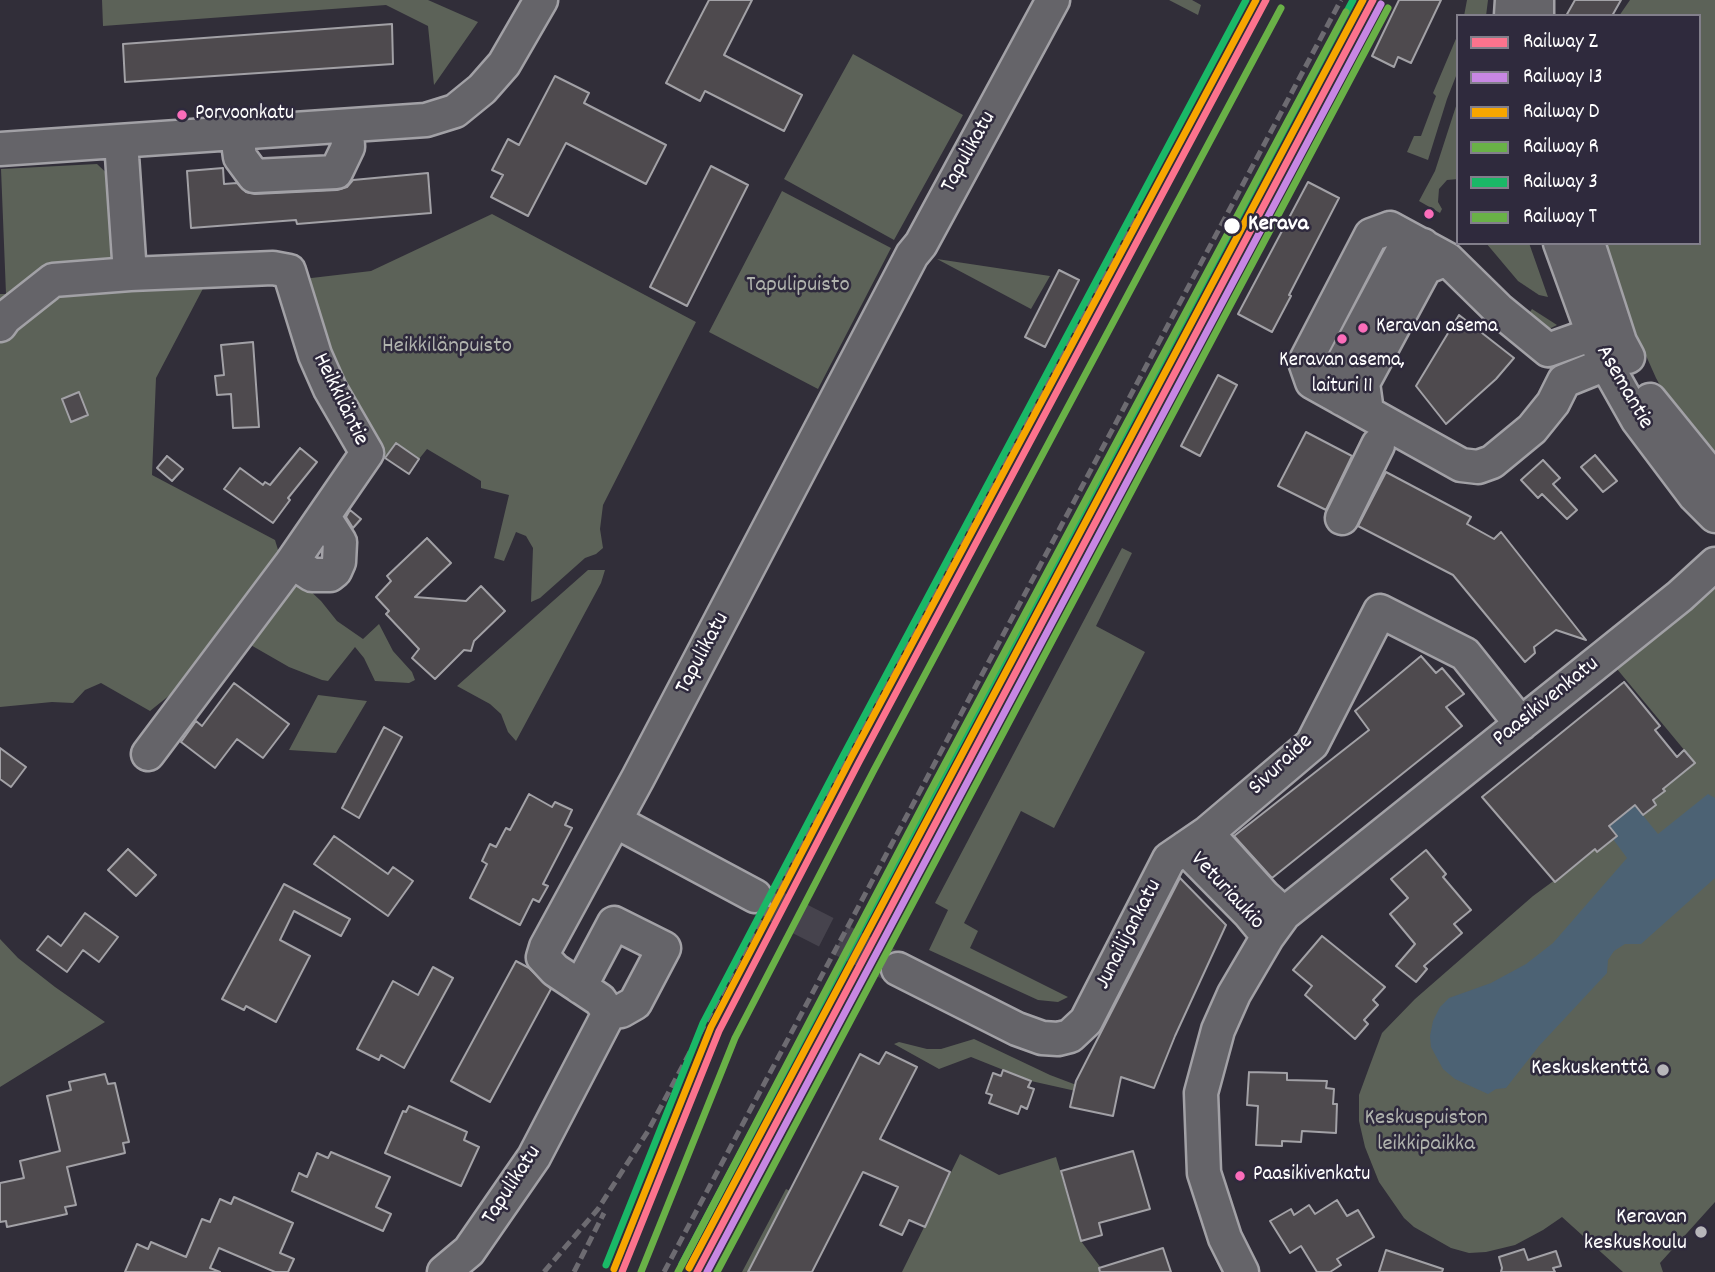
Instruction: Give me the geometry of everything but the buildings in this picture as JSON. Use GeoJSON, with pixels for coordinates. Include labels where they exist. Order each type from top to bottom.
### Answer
{"type":"FeatureCollection","features":[{"type":"Feature","properties":{"kind":"street"},"geometry":{"type":"LineString","coordinates":[[0,149],[426,121],[455,111],[482,89],[504,64],[541,0]]}},
{"type":"Feature","properties":{"kind":"street","name":"Tapulikatu"},"geometry":{"type":"LineString","coordinates":[[444,1272],[469,1251],[534,1157],[609,1013],[600,1000],[555,970],[543,957],[553,931],[615,821],[900,279],[1052,0]]}},
{"type":"Feature","properties":{"kind":"street"},"geometry":{"type":"LineString","coordinates":[[237,135],[240,157],[254,176],[336,172],[348,147],[347,126]]}},
{"type":"Feature","properties":{"kind":"street"},"geometry":{"type":"LineString","coordinates":[[0,325],[53,280],[130,274],[121,141]]}},
{"type":"Feature","properties":{"kind":"street","name":"Asemantie"},"geometry":{"type":"LineString","coordinates":[[1561,245],[1637,419],[1695,496],[1715,516]]}},
{"type":"Feature","properties":{"kind":"street","name":"Asemantie"},"geometry":{"type":"LineString","coordinates":[[1588,245],[1606,347],[1715,480]]}},
{"type":"Feature","properties":{"kind":"street"},"geometry":{"type":"LineString","coordinates":[[1564,381],[1548,350],[1435,252],[1401,254],[1339,370],[1355,406],[1461,466],[1478,467],[1492,462],[1532,429],[1553,403],[1564,381],[1606,347]]}},
{"type":"Feature","properties":{"kind":"street","name":"Heikkiläntie"},"geometry":{"type":"LineString","coordinates":[[130,274],[273,268],[289,271],[314,355],[330,389],[367,453],[292,562],[148,754]]}},
{"type":"Feature","properties":{"kind":"street"},"geometry":{"type":"LineString","coordinates":[[1548,350],[1606,347]]}},
{"type":"Feature","properties":{"kind":"street"},"geometry":{"type":"LineString","coordinates":[[1342,518],[1378,445]]}},
{"type":"Feature","properties":{"kind":"street","name":"Paasikivenkatu"},"geometry":{"type":"LineString","coordinates":[[1242,1272],[1225,1238],[1205,1173],[1202,1093],[1218,1030],[1234,994],[1276,925],[1680,596],[1715,564]]}},
{"type":"Feature","properties":{"kind":"street","name":"Sivuraide"},"geometry":{"type":"LineString","coordinates":[[1196,840],[1312,744],[1380,611],[1465,654],[1521,723]]}},
{"type":"Feature","properties":{"kind":"street"},"geometry":{"type":"LineString","coordinates":[[615,821],[755,896]]}},
{"type":"Feature","properties":{"kind":"street","name":"Veturiaukio"},"geometry":{"type":"LineString","coordinates":[[1196,840],[1249,913],[1276,925]]}},
{"type":"Feature","properties":{"kind":"street","name":"Junailijankatu"},"geometry":{"type":"LineString","coordinates":[[898,969],[1017,1029],[1042,1038],[1058,1039],[1070,1036],[1086,1021],[1169,859],[1196,840]]}},
{"type":"Feature","properties":{"kind":"street"},"geometry":{"type":"LineString","coordinates":[[580,987],[614,923],[664,948],[635,1003],[621,1011],[609,1013]]}},
{"type":"Feature","properties":{"kind":"green space"},"geometry":{"type":"Polygon","coordinates":[[[102,0],[428,0],[478,22],[434,85],[428,26],[386,5],[103,26],[102,0]]]}},
{"type":"Feature","properties":{"kind":"green space"},"geometry":{"type":"Polygon","coordinates":[[[1169,0],[1192,0],[1201,5],[1198,15],[1169,0]]]}},
{"type":"Feature","properties":{"kind":"green space"},"geometry":{"type":"Polygon","coordinates":[[[1467,0],[1488,0],[1486,14],[1464,14],[1467,0]]]}},
{"type":"Feature","properties":{"kind":"green space"},"geometry":{"type":"Polygon","coordinates":[[[1630,0],[1715,0],[1715,462],[1680,422],[1656,378],[1627,313],[1606,245],[1701,245],[1701,14],[1620,14],[1630,0]]]}},
{"type":"Feature","properties":{"kind":"green space"},"geometry":{"type":"Polygon","coordinates":[[[1456,39],[1456,76],[1428,160],[1407,152],[1414,136],[1421,136],[1436,96],[1433,93],[1456,39]]]}},
{"type":"Feature","properties":{"kind":"green space"},"geometry":{"type":"Polygon","coordinates":[[[853,54],[963,115],[894,240],[784,179],[853,54]]]}},
{"type":"Feature","properties":{"kind":"green space"},"geometry":{"type":"Polygon","coordinates":[[[1456,106],[1456,179],[1447,180],[1439,189],[1438,202],[1442,209],[1440,213],[1419,201],[1435,171],[1456,106]]]}},
{"type":"Feature","properties":{"kind":"green space"},"geometry":{"type":"Polygon","coordinates":[[[97,164],[115,181],[121,281],[208,279],[156,378],[152,475],[275,540],[282,563],[217,657],[150,711],[101,683],[85,690],[73,703],[52,702],[0,707],[0,294],[6,294],[1,169],[97,164]]]}},
{"type":"Feature","properties":{"kind":"green space","name":"Tapulipuisto"},"geometry":{"type":"Polygon","coordinates":[[[782,191],[891,248],[818,389],[709,332],[782,191]]]}},
{"type":"Feature","properties":{"kind":"green space","name":"Heikkilänpuisto"},"geometry":{"type":"Polygon","coordinates":[[[492,214],[696,322],[603,505],[600,529],[603,548],[585,558],[540,598],[531,602],[533,548],[526,536],[516,532],[504,561],[494,558],[509,495],[481,488],[481,481],[427,449],[419,459],[396,443],[385,458],[366,445],[303,279],[371,271],[492,214]]]}},
{"type":"Feature","properties":{"kind":"green space"},"geometry":{"type":"Polygon","coordinates":[[[1488,245],[1530,245],[1548,297],[1539,295],[1518,281],[1488,245]]]}},
{"type":"Feature","properties":{"kind":"green space"},"geometry":{"type":"Polygon","coordinates":[[[937,259],[1050,276],[1031,309],[937,259]]]}},
{"type":"Feature","properties":{"kind":"green space"},"geometry":{"type":"Polygon","coordinates":[[[1532,309],[1557,325],[1547,330],[1527,316],[1532,309]]]}},
{"type":"Feature","properties":{"kind":"green space"},"geometry":{"type":"Polygon","coordinates":[[[1122,548],[1132,553],[1096,626],[1145,652],[1054,828],[1021,811],[964,923],[978,931],[970,948],[1068,997],[1058,1002],[1038,1000],[929,950],[948,910],[935,903],[1122,548]]]}},
{"type":"Feature","properties":{"kind":"green space"},"geometry":{"type":"Polygon","coordinates":[[[588,570],[605,570],[601,583],[516,741],[508,732],[501,714],[490,704],[457,686],[588,570]]]}},
{"type":"Feature","properties":{"kind":"green space"},"geometry":{"type":"Polygon","coordinates":[[[291,573],[321,601],[337,621],[363,639],[379,624],[393,651],[412,672],[415,680],[409,683],[375,681],[364,658],[355,647],[328,681],[322,680],[289,667],[242,640],[291,573]]]}},
{"type":"Feature","properties":{"kind":"green space","name":"Keskuspuiston leikkipaikka"},"geometry":{"type":"Polygon","coordinates":[[[1715,580],[1715,1202],[1660,1263],[1663,1272],[1623,1272],[1562,1217],[1515,1245],[1469,1253],[1451,1248],[1414,1227],[1404,1218],[1379,1182],[1365,1147],[1359,1121],[1359,1095],[1382,1033],[1415,999],[1533,896],[1578,863],[1609,826],[1620,818],[1618,815],[1644,815],[1656,805],[1653,800],[1664,791],[1658,783],[1683,773],[1695,763],[1612,663],[1715,580]]]}},
{"type":"Feature","properties":{"kind":"green space"},"geometry":{"type":"Polygon","coordinates":[[[318,695],[367,701],[336,753],[289,750],[318,695]]]}},
{"type":"Feature","properties":{"kind":"green space"},"geometry":{"type":"Polygon","coordinates":[[[0,939],[18,958],[105,1022],[0,1087],[0,939]]]}},
{"type":"Feature","properties":{"kind":"green space"},"geometry":{"type":"Polygon","coordinates":[[[974,1039],[1050,1075],[1116,1100],[1031,1081],[971,1057],[939,1069],[894,1044],[899,1042],[927,1049],[941,1049],[974,1039]]]}},
{"type":"Feature","properties":{"kind":"green space"},"geometry":{"type":"Polygon","coordinates":[[[960,1154],[999,1175],[1056,1157],[1081,1241],[1104,1272],[902,1272],[960,1154]]]}},
{"type":"Feature","properties":{"kind":"green space"},"geometry":{"type":"Polygon","coordinates":[[[786,1189],[790,1191],[748,1272],[742,1272],[786,1189]]]}},
{"type":"Feature","properties":{"kind":"water"},"geometry":{"type":"Polygon","coordinates":[[[1708,794],[1715,798],[1715,878],[1641,944],[1625,944],[1614,951],[1608,960],[1607,973],[1539,1046],[1506,1088],[1496,1089],[1488,1094],[1455,1079],[1443,1069],[1431,1047],[1430,1036],[1440,1007],[1449,998],[1491,983],[1526,964],[1553,943],[1627,858],[1613,839],[1617,835],[1609,826],[1620,818],[1618,815],[1633,803],[1658,834],[1708,794]]]}},
{"type":"Feature","properties":{"kind":"tunnel"},"geometry":{"type":"LineString","coordinates":[[755,896],[898,969]]}},
{"type":"Feature","properties":{"kind":"railway"},"geometry":{"type":"LineString","coordinates":[[664,1272],[1341,0]]}},
{"type":"Feature","properties":{"kind":"railway"},"geometry":{"type":"LineString","coordinates":[[544,1272],[598,1209],[648,1131],[1138,210]]}},
{"type":"Feature","properties":{"kind":"railway"},"geometry":{"type":"LineString","coordinates":[[574,1272],[604,1213]]}},
{"type":"Feature","properties":{"kind":"rail line","name":"3"},"geometry":{"type":"LineString","coordinates":[[606,1265],[703,1023],[1246,0]]}},
{"type":"Feature","properties":{"kind":"rail line","name":"D"},"geometry":{"type":"LineString","coordinates":[[614,1269],[711,1027],[851,758],[1256,0]]}},
{"type":"Feature","properties":{"kind":"rail line","name":"Z"},"geometry":{"type":"LineString","coordinates":[[622,1272],[719,1031],[859,762],[1266,0]]}},
{"type":"Feature","properties":{"kind":"rail line","name":"3"},"geometry":{"type":"LineString","coordinates":[[682,1264],[1353,0]]}},
{"type":"Feature","properties":{"kind":"rail line","name":"D"},"geometry":{"type":"LineString","coordinates":[[689,1268],[1363,0]]}},
{"type":"Feature","properties":{"kind":"rail line","name":"Z"},"geometry":{"type":"LineString","coordinates":[[697,1272],[1373,0]]}},
{"type":"Feature","properties":{"kind":"rail line","name":"13"},"geometry":{"type":"LineString","coordinates":[[707,1272],[1381,4]]}},
{"type":"Feature","properties":{"kind":"rail line","name":"R"},"geometry":{"type":"LineString","coordinates":[[641,1272],[735,1038],[874,770],[1281,8]]}},
{"type":"Feature","properties":{"kind":"rail line","name":"R"},"geometry":{"type":"LineString","coordinates":[[717,1272],[1388,8]]}},
{"type":"Feature","properties":{"kind":"rail line","name":"T"},"geometry":{"type":"LineString","coordinates":[[678,1272],[931,790],[1346,12]]}},
{"type":"Feature","properties":{"kind":"place","name":"Porvoonkatu"},"geometry":{"type":"Point","coordinates":[182,115]}},
{"type":"Feature","properties":{"kind":"place","name":"Kerava"},"geometry":{"type":"Point","coordinates":[1232,226]}},
{"type":"Feature","properties":{"kind":"place","name":"Keravan asema"},"geometry":{"type":"Point","coordinates":[1363,328]}},
{"type":"Feature","properties":{"kind":"place","name":"Keravan asema, laituri 11"},"geometry":{"type":"Point","coordinates":[1342,339]}},
{"type":"Feature","properties":{"kind":"place","name":"Keskuskenttä"},"geometry":{"type":"Point","coordinates":[1663,1070]}},
{"type":"Feature","properties":{"kind":"place","name":"Paasikivenkatu"},"geometry":{"type":"Point","coordinates":[1240,1176]}},
{"type":"Feature","properties":{"kind":"place","name":"Keravan keskuskoulu"},"geometry":{"type":"Point","coordinates":[1701,1232]}}]}
